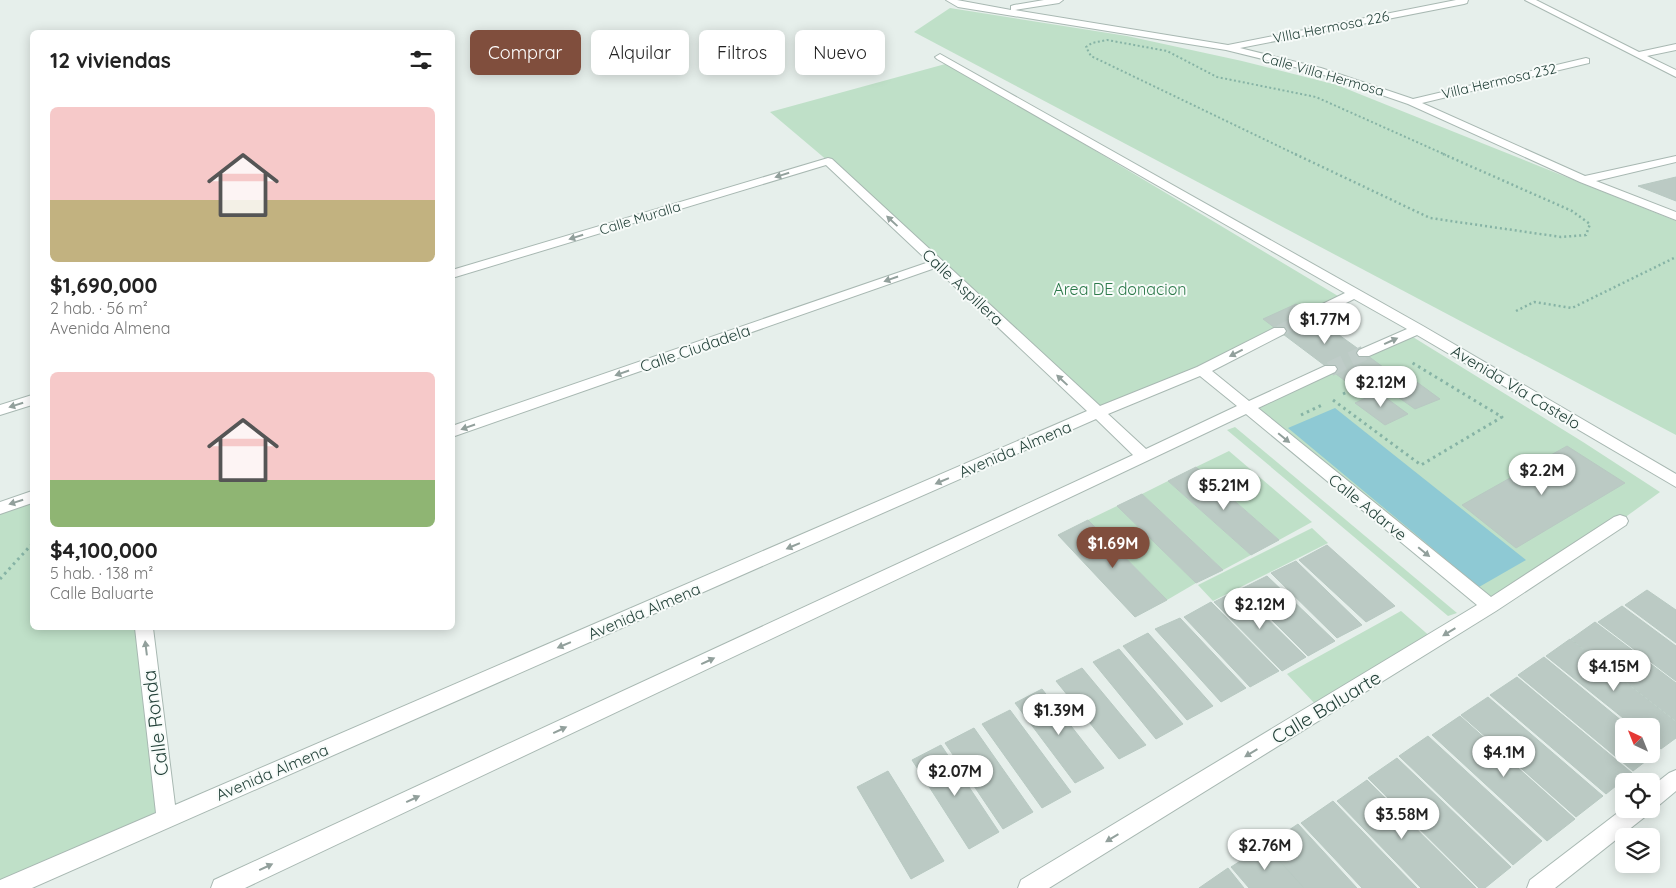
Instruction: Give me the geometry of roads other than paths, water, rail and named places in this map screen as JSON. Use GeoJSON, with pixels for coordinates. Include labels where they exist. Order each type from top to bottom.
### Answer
{"type":"FeatureCollection","features":[{"type":"Feature","properties":{"kind":"street","name":"Calle Villa Hermosa"},"geometry":{"type":"LineString","coordinates":[[950,0],[958,4],[1226,47],[1318,70],[1412,102],[1584,180],[1676,216]]}},
{"type":"Feature","properties":{"kind":"street"},"geometry":{"type":"LineString","coordinates":[[1002,11],[1059,0]]}},
{"type":"Feature","properties":{"kind":"street","name":"VIlla Hermosa 226"},"geometry":{"type":"LineString","coordinates":[[1226,47],[1464,0]]}},
{"type":"Feature","properties":{"kind":"street"},"geometry":{"type":"LineString","coordinates":[[1529,0],[1676,74]]}},
{"type":"Feature","properties":{"kind":"street"},"geometry":{"type":"LineString","coordinates":[[1638,55],[1676,47]]}},
{"type":"Feature","properties":{"kind":"street","name":"Avenida Vía Castelo"},"geometry":{"type":"LineString","coordinates":[[940,57],[1418,329],[1676,481]]}},
{"type":"Feature","properties":{"kind":"street","name":"Villa Hermosa 232"},"geometry":{"type":"LineString","coordinates":[[1412,102],[1586,61]]}},
{"type":"Feature","properties":{"kind":"street"},"geometry":{"type":"LineString","coordinates":[[1584,180],[1676,158]]}},
{"type":"Feature","properties":{"kind":"street","name":"Calle Aspillera"},"geometry":{"type":"LineString","coordinates":[[828,161],[1145,457]]}},
{"type":"Feature","properties":{"kind":"street","name":"Calle Muralla"},"geometry":{"type":"LineString","coordinates":[[455,273],[828,161]]}},
{"type":"Feature","properties":{"kind":"street","name":"Calle Ciudadela"},"geometry":{"type":"LineString","coordinates":[[455,431],[937,263]]}},
{"type":"Feature","properties":{"kind":"street"},"geometry":{"type":"LineString","coordinates":[[1311,315],[1354,294]]}},
{"type":"Feature","properties":{"kind":"street"},"geometry":{"type":"LineString","coordinates":[[1364,353],[1418,329]]}},
{"type":"Feature","properties":{"kind":"street","name":"Avenida Almena"},"geometry":{"type":"LineString","coordinates":[[7,888],[1097,413],[1202,370],[1279,332]]}},
{"type":"Feature","properties":{"kind":"street"},"geometry":{"type":"LineString","coordinates":[[222,888],[1330,369]]}},
{"type":"Feature","properties":{"kind":"street","name":"Calle Adarve"},"geometry":{"type":"LineString","coordinates":[[1202,370],[1246,408],[1490,606]]}},
{"type":"Feature","properties":{"kind":"street"},"geometry":{"type":"LineString","coordinates":[[0,410],[30,401]]}},
{"type":"Feature","properties":{"kind":"street"},"geometry":{"type":"LineString","coordinates":[[0,508],[30,498]]}},
{"type":"Feature","properties":{"kind":"street","name":"Calle Baluarte"},"geometry":{"type":"LineString","coordinates":[[1030,888],[1490,606],[1620,521]]}},
{"type":"Feature","properties":{"kind":"street","name":"Calle Ronda"},"geometry":{"type":"LineString","coordinates":[[144,630],[167,818]]}},
{"type":"Feature","properties":{"kind":"street"},"geometry":{"type":"LineString","coordinates":[[1660,792],[1676,779]]}},
{"type":"Feature","properties":{"kind":"street"},"geometry":{"type":"LineString","coordinates":[[1538,888],[1627,818]]}},
{"type":"Feature","properties":{"kind":"water"},"geometry":{"type":"Polygon","coordinates":[[[1335,408],[1526,560],[1479,587],[1288,428],[1335,408]]]}},
{"type":"Feature","properties":{"kind":"tunnel"},"geometry":{"type":"LineString","coordinates":[[1279,331],[1311,315]]}},
{"type":"Feature","properties":{"kind":"tunnel"},"geometry":{"type":"LineString","coordinates":[[1330,369],[1364,353]]}},
{"type":"Feature","properties":{"kind":"park label","name":"Area DE donacion"},"geometry":{"type":"Point","coordinates":[1120,289]}}]}
